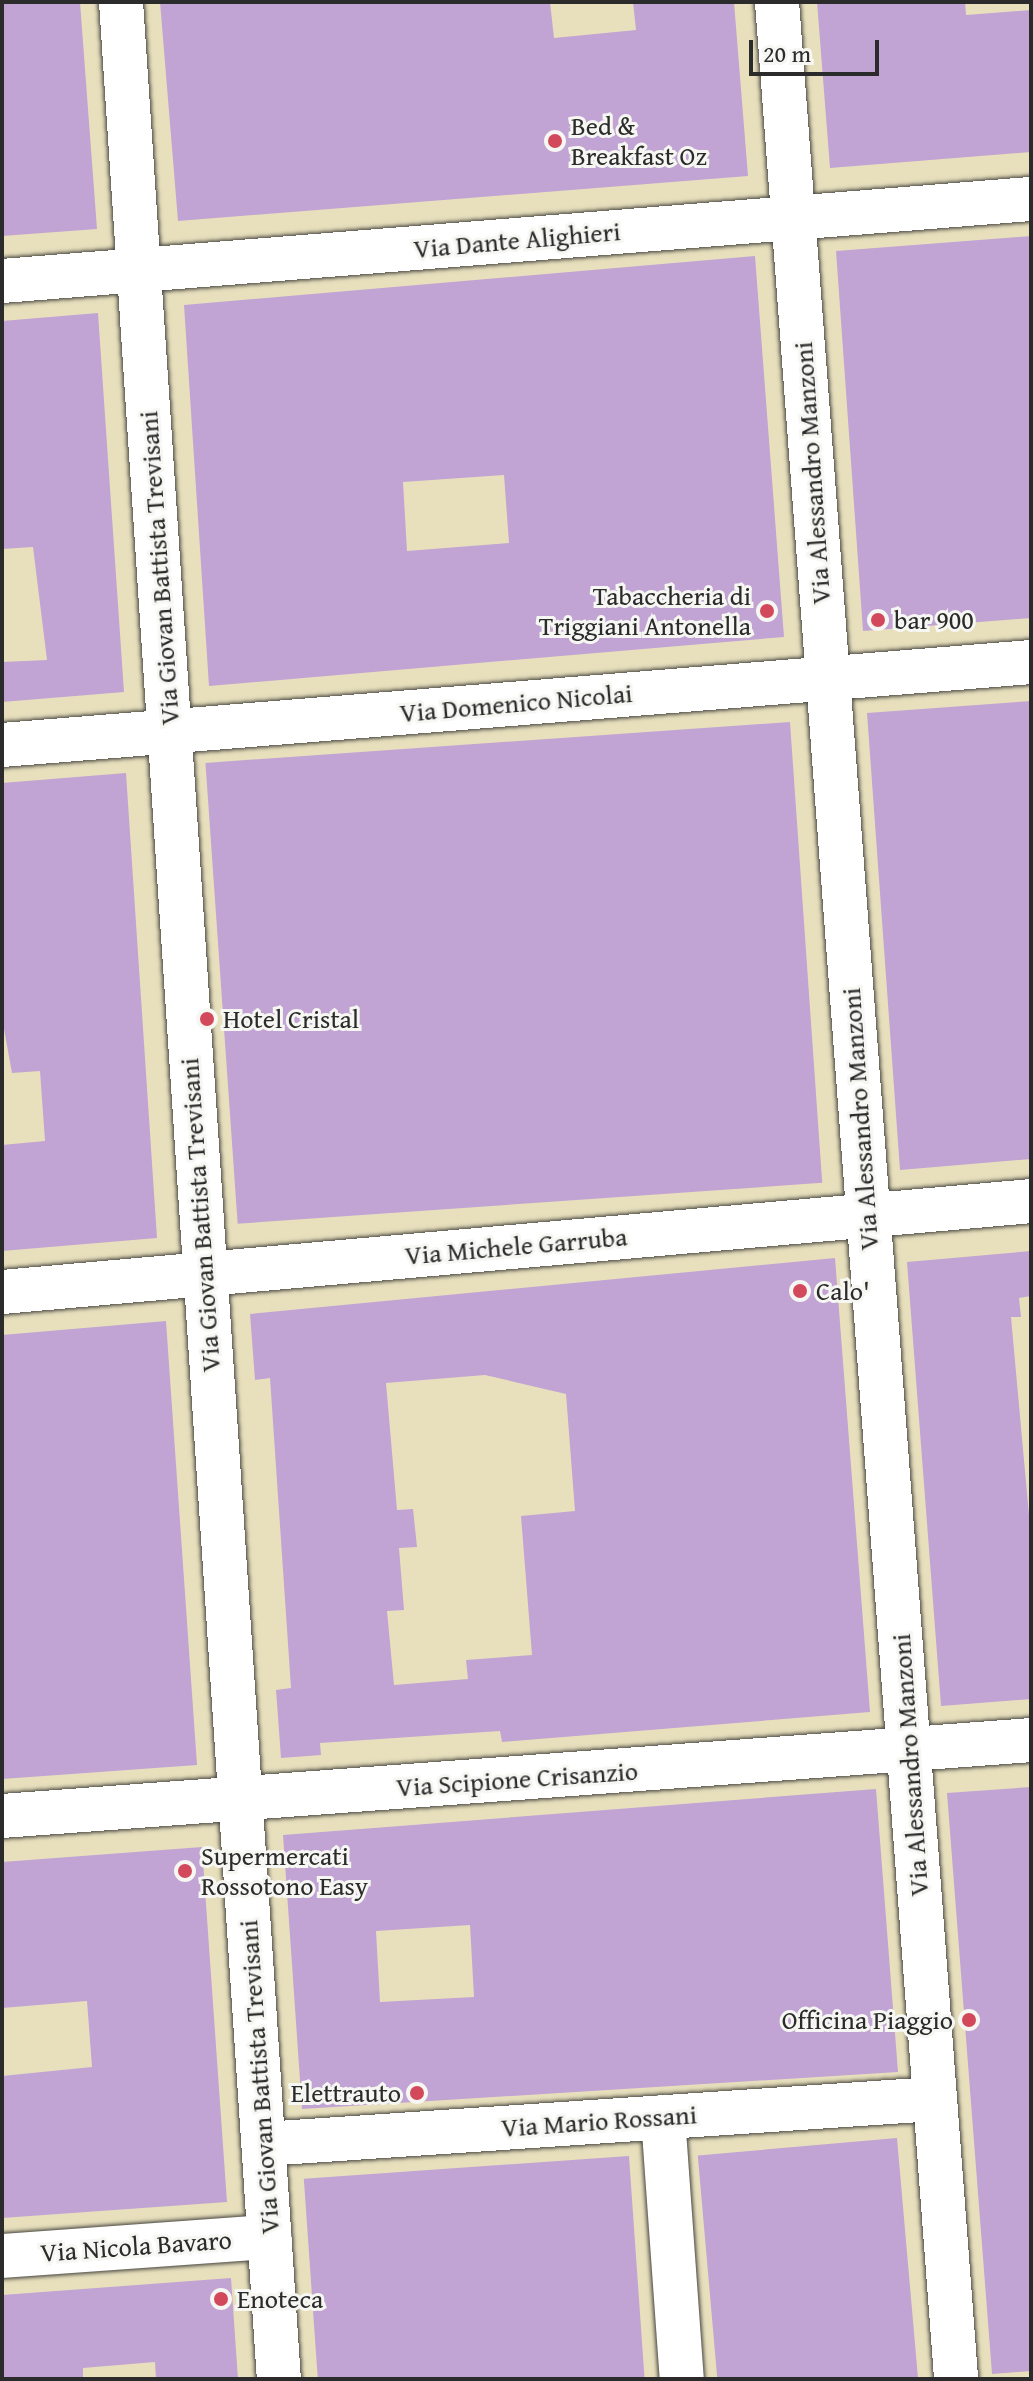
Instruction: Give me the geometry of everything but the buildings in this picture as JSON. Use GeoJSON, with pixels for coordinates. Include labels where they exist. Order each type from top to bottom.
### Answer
{"type":"FeatureCollection","features":[{"type":"Feature","properties":{"kind":"street","name":"Via Giovan Battista Trevisani"},"geometry":{"type":"LineString","coordinates":[[121,2],[203,1274],[279,2379]]}},
{"type":"Feature","properties":{"kind":"street","name":"Via Alessandro Manzoni"},"geometry":{"type":"LineString","coordinates":[[777,2],[956,2379]]}},
{"type":"Feature","properties":{"kind":"street","name":"Via Dante Alighieri"},"geometry":{"type":"LineString","coordinates":[[2,281],[1031,199]]}},
{"type":"Feature","properties":{"kind":"street","name":"Via Domenico Nicolai"},"geometry":{"type":"LineString","coordinates":[[2,745],[1031,662]]}},
{"type":"Feature","properties":{"kind":"street","name":"Via Michele Garruba"},"geometry":{"type":"LineString","coordinates":[[2,1292],[1031,1201]]}},
{"type":"Feature","properties":{"kind":"street","name":"Via Scipione Crisanzio"},"geometry":{"type":"LineString","coordinates":[[2,1816],[1031,1740]]}},
{"type":"Feature","properties":{"kind":"street","name":"Via Mario Rossani"},"geometry":{"type":"LineString","coordinates":[[264,2144],[934,2099]]}},
{"type":"Feature","properties":{"kind":"street"},"geometry":{"type":"LineString","coordinates":[[663,2117],[682,2379]]}},
{"type":"Feature","properties":{"kind":"street","name":"Via Nicola Bavaro"},"geometry":{"type":"LineString","coordinates":[[2,2256],[269,2237]]}},
{"type":"Feature","properties":{"kind":"place","name":"Bed & Breakfast Oz"},"geometry":{"type":"Point","coordinates":[555,141]}},
{"type":"Feature","properties":{"kind":"place","name":"Tabaccheria di Triggiani Antonella"},"geometry":{"type":"Point","coordinates":[767,611]}},
{"type":"Feature","properties":{"kind":"place","name":"bar 900"},"geometry":{"type":"Point","coordinates":[878,620]}},
{"type":"Feature","properties":{"kind":"place","name":"Hotel Cristal"},"geometry":{"type":"Point","coordinates":[207,1019]}},
{"type":"Feature","properties":{"kind":"place","name":"Calo'"},"geometry":{"type":"Point","coordinates":[800,1291]}},
{"type":"Feature","properties":{"kind":"place","name":"Supermercati Rossotono Easy"},"geometry":{"type":"Point","coordinates":[185,1871]}},
{"type":"Feature","properties":{"kind":"place","name":"Officina Piaggio"},"geometry":{"type":"Point","coordinates":[969,2020]}},
{"type":"Feature","properties":{"kind":"place","name":"Elettrauto"},"geometry":{"type":"Point","coordinates":[417,2093]}},
{"type":"Feature","properties":{"kind":"place","name":"Enoteca"},"geometry":{"type":"Point","coordinates":[221,2299]}}]}
